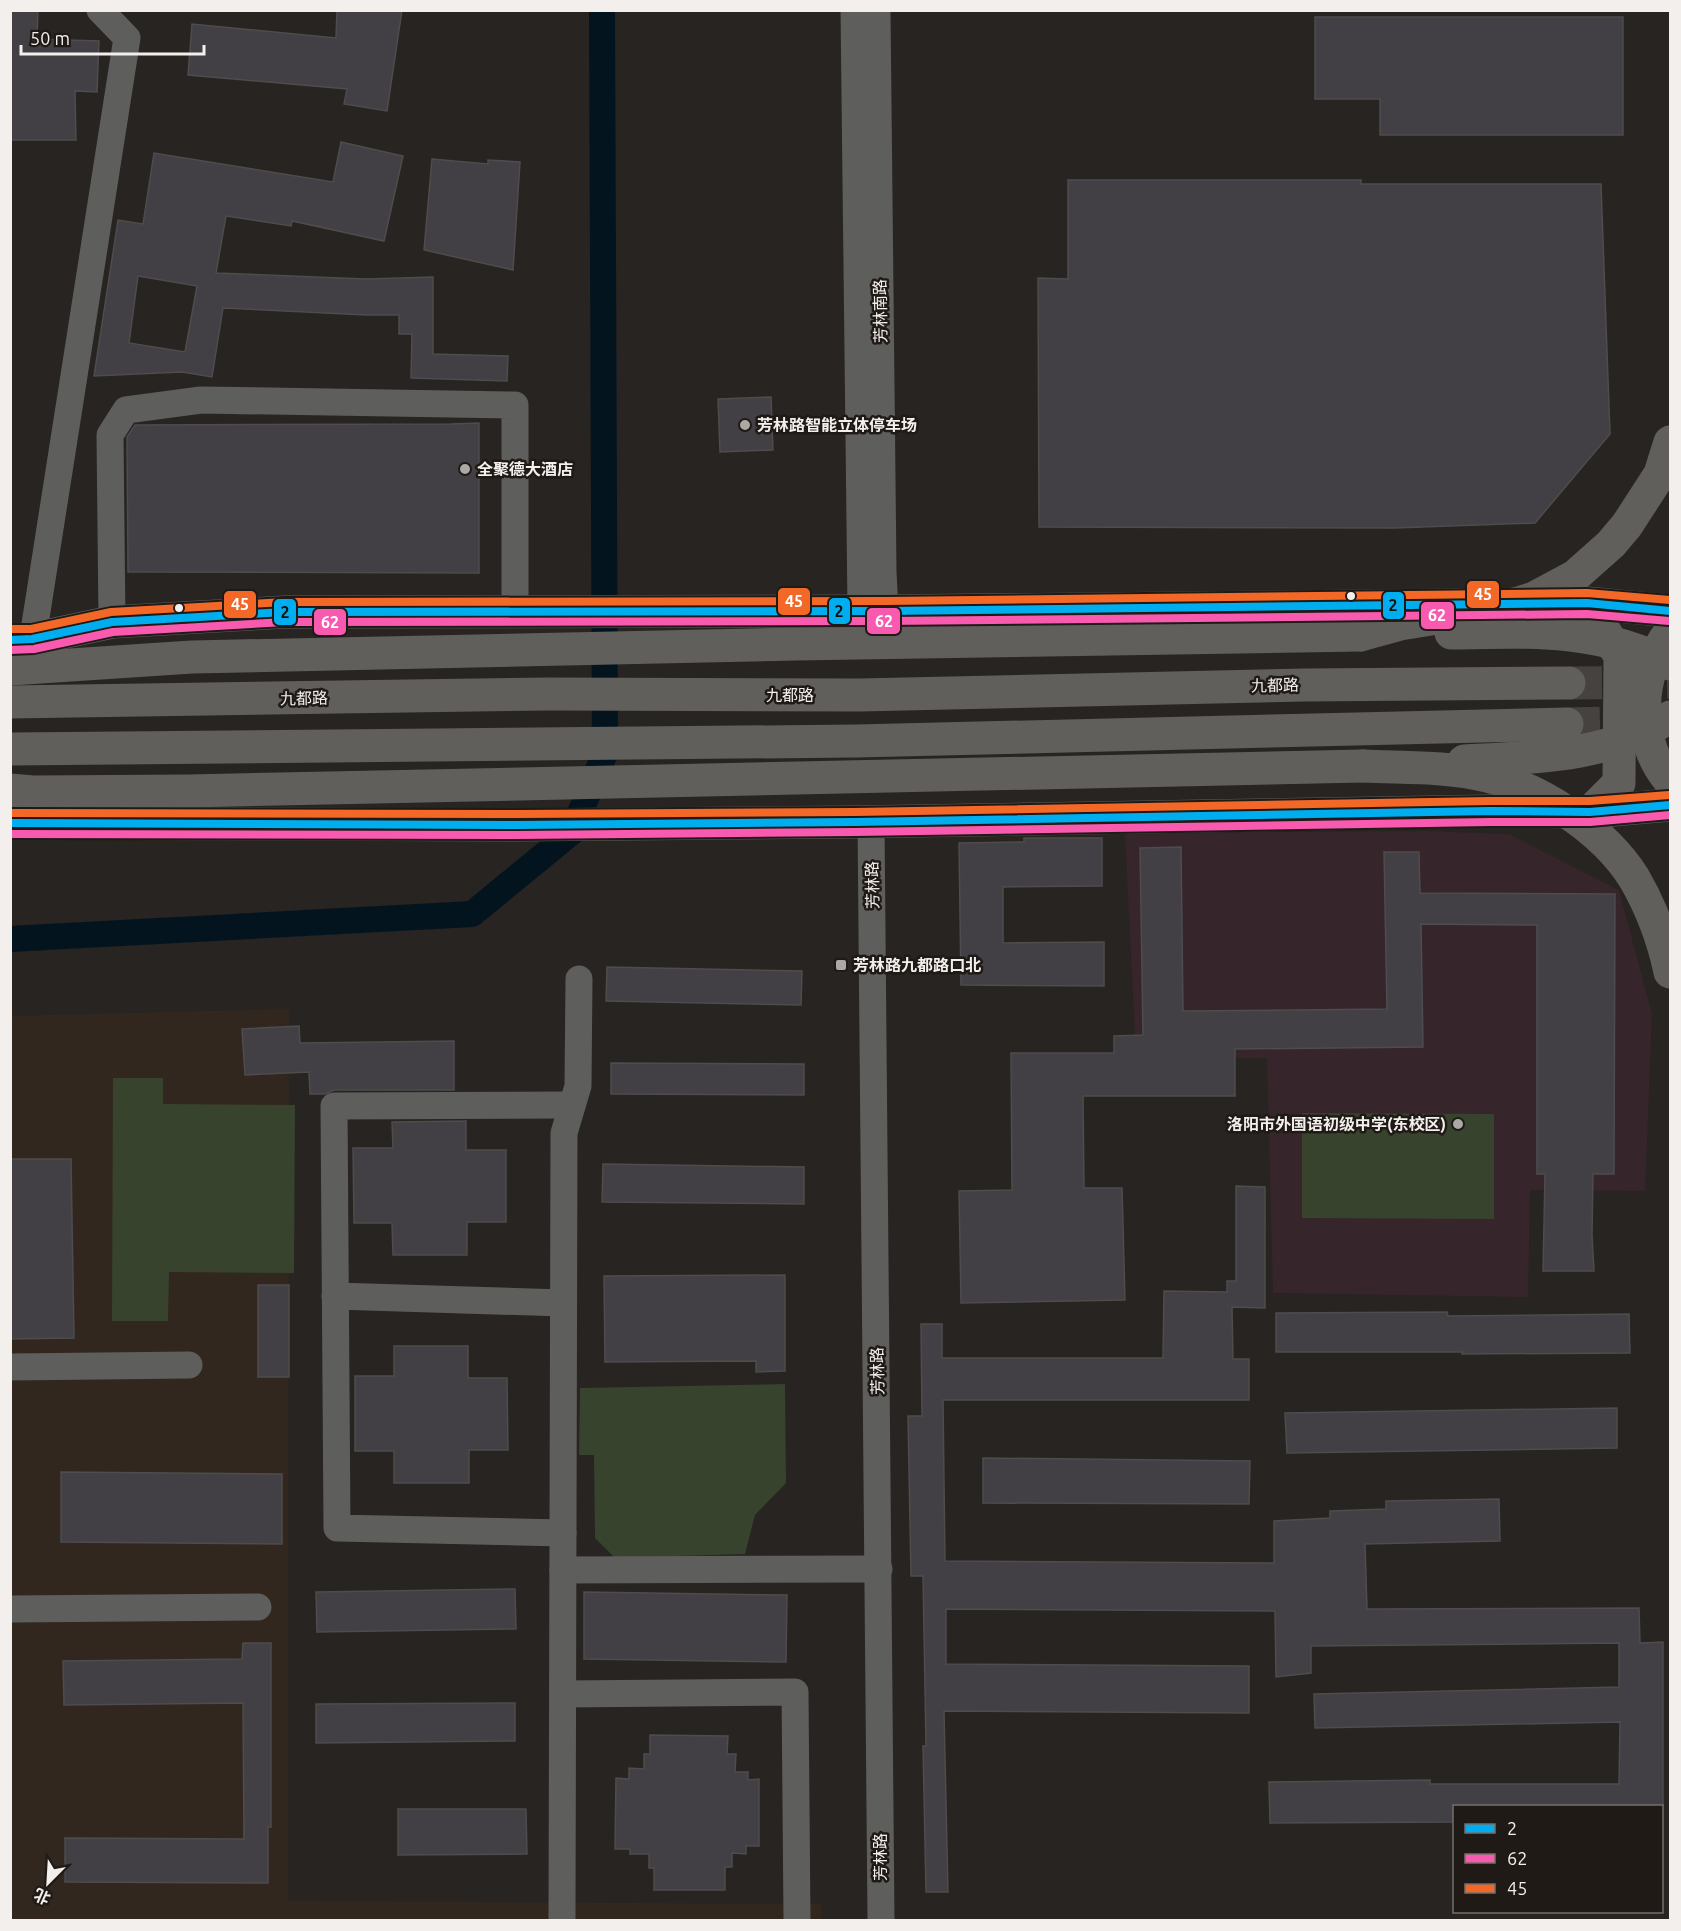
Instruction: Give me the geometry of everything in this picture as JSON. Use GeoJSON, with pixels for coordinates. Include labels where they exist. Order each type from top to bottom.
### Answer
{"type":"FeatureCollection","features":[{"type":"Feature","properties":{"kind":"main road"},"geometry":{"type":"LineString","coordinates":[[1360,635],[1400,624],[1506,607],[1534,598],[1575,576],[1611,544],[1636,512],[1660,474],[1671,442]]}},
{"type":"Feature","properties":{"kind":"main road"},"geometry":{"type":"LineString","coordinates":[[20,654],[112,622],[285,612],[873,610],[1587,603],[1671,611]]}},
{"type":"Feature","properties":{"kind":"main road"},"geometry":{"type":"LineString","coordinates":[[1587,603],[1620,656],[1619,783],[1590,812]]}},
{"type":"Feature","properties":{"kind":"main road"},"geometry":{"type":"LineString","coordinates":[[20,654],[192,657],[796,644],[1551,632],[1603,639],[1636,649],[1671,664]]}},
{"type":"Feature","properties":{"kind":"main road"},"geometry":{"type":"LineString","coordinates":[[1671,632],[1661,644],[1651,665],[1644,712],[1655,757],[1671,781]]}},
{"type":"Feature","properties":{"kind":"main road","name":"九都路"},"geometry":{"type":"LineString","coordinates":[[10,702],[548,694],[859,695],[1305,685],[1569,683]]}},
{"type":"Feature","properties":{"kind":"main road"},"geometry":{"type":"LineString","coordinates":[[10,790],[33,792],[188,791],[1364,766],[1547,756],[1581,752],[1648,731],[1671,717]]}},
{"type":"Feature","properties":{"kind":"main road"},"geometry":{"type":"LineString","coordinates":[[10,749],[856,741],[1567,724]]}},
{"type":"Feature","properties":{"kind":"main road"},"geometry":{"type":"LineString","coordinates":[[1364,766],[1470,772],[1512,783],[1548,800],[1595,835],[1634,878],[1658,928],[1671,972]]}},
{"type":"Feature","properties":{"kind":"main road"},"geometry":{"type":"LineString","coordinates":[[10,823],[643,824],[1478,811],[1590,812],[1671,804]]}},
{"type":"Feature","properties":{"kind":"street"},"geometry":{"type":"LineString","coordinates":[[20,654],[127,38],[100,10]]}},
{"type":"Feature","properties":{"kind":"street","name":"芳林南路"},"geometry":{"type":"LineString","coordinates":[[854,10],[873,610]]}},
{"type":"Feature","properties":{"kind":"street","name":"芳林南路"},"geometry":{"type":"LineString","coordinates":[[873,610],[883,572],[877,10]]}},
{"type":"Feature","properties":{"kind":"street"},"geometry":{"type":"LineString","coordinates":[[112,622],[110,435],[126,410],[201,400],[514,405],[530,611]]}},
{"type":"Feature","properties":{"kind":"street","name":"芳林路"},"geometry":{"type":"LineString","coordinates":[[863,821],[871,1570],[881,1920]]}},
{"type":"Feature","properties":{"kind":"street"},"geometry":{"type":"LineString","coordinates":[[562,1920],[564,1133],[578,1086],[579,979]]}},
{"type":"Feature","properties":{"kind":"street"},"geometry":{"type":"LineString","coordinates":[[563,1533],[337,1528],[334,1106],[572,1105]]}},
{"type":"Feature","properties":{"kind":"street"},"geometry":{"type":"LineString","coordinates":[[335,1296],[563,1303]]}},
{"type":"Feature","properties":{"kind":"street"},"geometry":{"type":"LineString","coordinates":[[10,1367],[189,1365]]}},
{"type":"Feature","properties":{"kind":"street"},"geometry":{"type":"LineString","coordinates":[[563,1570],[871,1570]]}},
{"type":"Feature","properties":{"kind":"street","name":"芳林路"},"geometry":{"type":"LineString","coordinates":[[865,1920],[871,1570]]}},
{"type":"Feature","properties":{"kind":"street"},"geometry":{"type":"LineString","coordinates":[[10,1609],[258,1607]]}},
{"type":"Feature","properties":{"kind":"street"},"geometry":{"type":"LineString","coordinates":[[563,1694],[795,1692],[797,1920]]}},
{"type":"Feature","properties":{"kind":"shaded area","name":"洛阳市外国语初级中学(东校区)"},"geometry":{"type":"Polygon","coordinates":[[[1425,831],[1509,834],[1619,890],[1652,1014],[1645,1191],[1530,1190],[1528,1297],[1273,1293],[1267,1058],[1136,1058],[1125,833],[1425,831]]]}},
{"type":"Feature","properties":{"kind":"shaded area"},"geometry":{"type":"Polygon","coordinates":[[[289,1009],[288,1901],[821,1904],[821,1920],[11,1920],[10,1016],[289,1009]]]}},
{"type":"Feature","properties":{"kind":"green space"},"geometry":{"type":"Polygon","coordinates":[[[113,1078],[163,1078],[163,1104],[295,1105],[294,1273],[169,1272],[168,1321],[112,1321],[113,1078]]]}},
{"type":"Feature","properties":{"kind":"green space"},"geometry":{"type":"Polygon","coordinates":[[[1302,1113],[1494,1114],[1494,1219],[1302,1218],[1302,1113]]]}},
{"type":"Feature","properties":{"kind":"green space"},"geometry":{"type":"Polygon","coordinates":[[[785,1384],[786,1483],[755,1515],[745,1554],[615,1558],[595,1538],[594,1455],[579,1455],[580,1388],[785,1384]]]}},
{"type":"Feature","properties":{"kind":"building"},"geometry":{"type":"Polygon","coordinates":[[[10,10],[38,10],[37,39],[99,41],[97,92],[75,91],[76,140],[10,140],[10,10]]]}},
{"type":"Feature","properties":{"kind":"building"},"geometry":{"type":"Polygon","coordinates":[[[337,10],[402,10],[387,111],[344,104],[347,89],[188,75],[192,24],[336,38],[337,10]]]}},
{"type":"Feature","properties":{"kind":"building"},"geometry":{"type":"Polygon","coordinates":[[[1315,17],[1623,17],[1623,135],[1380,135],[1380,99],[1315,99],[1315,17]]]}},
{"type":"Feature","properties":{"kind":"building"},"geometry":{"type":"Polygon","coordinates":[[[341,142],[403,156],[384,241],[292,221],[291,226],[226,216],[216,273],[366,279],[433,277],[433,354],[508,356],[507,381],[411,378],[412,334],[399,334],[399,315],[223,308],[212,377],[182,372],[94,376],[118,220],[143,224],[154,153],[333,182],[341,142]],[[138,276],[129,343],[185,352],[197,286],[138,276]]]}},
{"type":"Feature","properties":{"kind":"building"},"geometry":{"type":"Polygon","coordinates":[[[432,159],[488,164],[488,160],[520,162],[513,270],[424,250],[432,159]]]}},
{"type":"Feature","properties":{"kind":"building"},"geometry":{"type":"Polygon","coordinates":[[[1068,180],[1361,180],[1361,184],[1601,184],[1610,434],[1535,523],[1395,528],[1039,527],[1038,278],[1068,279],[1068,180]]]}},
{"type":"Feature","properties":{"kind":"building","name":"芳林路智能立体停车场"},"geometry":{"type":"Polygon","coordinates":[[[771,397],[773,450],[720,452],[718,399],[771,397]]]}},
{"type":"Feature","properties":{"kind":"building"},"geometry":{"type":"Polygon","coordinates":[[[479,423],[479,573],[128,572],[127,437],[135,425],[479,423]]]}},
{"type":"Feature","properties":{"kind":"building"},"geometry":{"type":"Polygon","coordinates":[[[1024,838],[1102,838],[1102,886],[1003,887],[1003,943],[1104,942],[1104,986],[961,985],[959,843],[1024,842],[1024,838]]]}},
{"type":"Feature","properties":{"kind":"building"},"geometry":{"type":"Polygon","coordinates":[[[1181,847],[1183,1011],[1387,1009],[1384,852],[1419,852],[1420,893],[1615,894],[1614,1174],[1593,1174],[1594,1271],[1543,1271],[1545,1174],[1537,1174],[1537,925],[1421,924],[1423,1047],[1235,1049],[1235,1096],[1083,1096],[1084,1188],[1122,1188],[1125,1300],[961,1303],[959,1191],[1012,1190],[1011,1053],[1114,1053],[1114,1036],[1143,1035],[1140,848],[1181,847]]]}},
{"type":"Feature","properties":{"kind":"building"},"geometry":{"type":"Polygon","coordinates":[[[607,967],[802,971],[801,1005],[606,1001],[607,967]]]}},
{"type":"Feature","properties":{"kind":"building"},"geometry":{"type":"Polygon","coordinates":[[[299,1026],[300,1043],[454,1041],[454,1090],[334,1090],[325,1094],[310,1094],[309,1072],[245,1075],[242,1029],[299,1026]]]}},
{"type":"Feature","properties":{"kind":"building"},"geometry":{"type":"Polygon","coordinates":[[[611,1063],[804,1064],[804,1095],[611,1094],[611,1063]]]}},
{"type":"Feature","properties":{"kind":"building"},"geometry":{"type":"Polygon","coordinates":[[[466,1121],[466,1150],[506,1150],[506,1222],[467,1222],[467,1255],[393,1255],[392,1223],[354,1223],[353,1148],[393,1148],[392,1122],[466,1121]]]}},
{"type":"Feature","properties":{"kind":"building"},"geometry":{"type":"Polygon","coordinates":[[[10,1159],[71,1159],[74,1338],[10,1339],[10,1159]]]}},
{"type":"Feature","properties":{"kind":"building"},"geometry":{"type":"Polygon","coordinates":[[[603,1164],[804,1167],[804,1204],[602,1202],[603,1164]]]}},
{"type":"Feature","properties":{"kind":"building"},"geometry":{"type":"Polygon","coordinates":[[[1236,1186],[1265,1187],[1265,1308],[1232,1307],[1233,1359],[1249,1359],[1249,1400],[943,1400],[945,1561],[1274,1563],[1274,1521],[1330,1518],[1330,1511],[1386,1509],[1386,1501],[1499,1499],[1500,1541],[1365,1544],[1367,1609],[1639,1608],[1640,1643],[1663,1642],[1663,1805],[1453,1805],[1453,1822],[1270,1823],[1269,1782],[1430,1780],[1430,1784],[1619,1784],[1620,1722],[1315,1728],[1314,1694],[1619,1687],[1619,1643],[1311,1646],[1311,1673],[1276,1677],[1275,1611],[946,1609],[946,1664],[1249,1666],[1249,1713],[944,1711],[948,1892],[926,1892],[923,1576],[911,1576],[908,1416],[922,1416],[921,1324],[942,1324],[942,1358],[1163,1358],[1164,1291],[1227,1292],[1227,1281],[1236,1281],[1236,1186]]]}},
{"type":"Feature","properties":{"kind":"building"},"geometry":{"type":"Polygon","coordinates":[[[785,1275],[785,1371],[756,1372],[756,1361],[605,1362],[604,1276],[785,1275]]]}},
{"type":"Feature","properties":{"kind":"building"},"geometry":{"type":"Polygon","coordinates":[[[258,1285],[289,1285],[289,1377],[258,1377],[258,1285]]]}},
{"type":"Feature","properties":{"kind":"building"},"geometry":{"type":"Polygon","coordinates":[[[1447,1312],[1448,1316],[1629,1314],[1630,1353],[1276,1352],[1276,1313],[1447,1312]]]}},
{"type":"Feature","properties":{"kind":"building"},"geometry":{"type":"Polygon","coordinates":[[[394,1346],[468,1346],[468,1378],[507,1378],[508,1450],[469,1450],[469,1483],[394,1483],[394,1451],[355,1451],[355,1376],[394,1376],[394,1346]]]}},
{"type":"Feature","properties":{"kind":"building"},"geometry":{"type":"Polygon","coordinates":[[[1617,1408],[1617,1448],[1287,1453],[1285,1413],[1617,1408]]]}},
{"type":"Feature","properties":{"kind":"building"},"geometry":{"type":"Polygon","coordinates":[[[983,1458],[1250,1461],[1249,1504],[983,1503],[983,1458]]]}},
{"type":"Feature","properties":{"kind":"building"},"geometry":{"type":"Polygon","coordinates":[[[61,1472],[282,1474],[282,1544],[61,1542],[61,1472]]]}},
{"type":"Feature","properties":{"kind":"building"},"geometry":{"type":"Polygon","coordinates":[[[515,1589],[516,1629],[317,1632],[316,1592],[515,1589]]]}},
{"type":"Feature","properties":{"kind":"building"},"geometry":{"type":"Polygon","coordinates":[[[584,1592],[787,1595],[786,1662],[584,1659],[584,1592]]]}},
{"type":"Feature","properties":{"kind":"building"},"geometry":{"type":"Polygon","coordinates":[[[243,1643],[271,1643],[271,1827],[268,1827],[268,1883],[65,1882],[65,1838],[244,1839],[243,1703],[64,1705],[63,1661],[242,1659],[243,1643]]]}},
{"type":"Feature","properties":{"kind":"building"},"geometry":{"type":"Polygon","coordinates":[[[515,1703],[515,1741],[316,1743],[316,1704],[515,1703]]]}},
{"type":"Feature","properties":{"kind":"building"},"geometry":{"type":"Polygon","coordinates":[[[650,1735],[728,1736],[727,1754],[736,1754],[735,1772],[748,1772],[748,1780],[759,1779],[759,1846],[746,1846],[746,1854],[732,1853],[732,1867],[725,1867],[725,1890],[654,1890],[654,1868],[649,1868],[649,1854],[630,1854],[630,1849],[615,1849],[616,1778],[629,1779],[629,1768],[644,1769],[644,1754],[650,1754],[650,1735]]]}},
{"type":"Feature","properties":{"kind":"building"},"geometry":{"type":"Polygon","coordinates":[[[398,1809],[526,1809],[527,1854],[398,1855],[398,1809]]]}},
{"type":"Feature","properties":{"kind":"waterway"},"geometry":{"type":"LineString","coordinates":[[10,939],[472,914],[572,832],[605,753],[602,10]]}},
{"type":"Feature","properties":{"kind":"tunnel"},"geometry":{"type":"LineString","coordinates":[[1569,683],[1670,682]]}},
{"type":"Feature","properties":{"kind":"tunnel"},"geometry":{"type":"LineString","coordinates":[[1567,724],[1646,722]]}},
{"type":"Feature","properties":{"kind":"transit line","name":"45"},"geometry":{"type":"LineString","coordinates":[[10,629],[31,629],[111,612],[285,602],[885,601],[1587,593],[1670,600]]}},
{"type":"Feature","properties":{"kind":"transit line","name":"2"},"geometry":{"type":"LineString","coordinates":[[10,640],[32,639],[112,622],[285,612],[885,611],[1587,603],[1670,611]]}},
{"type":"Feature","properties":{"kind":"transit line","name":"62"},"geometry":{"type":"LineString","coordinates":[[10,650],[34,649],[113,632],[285,622],[885,621],[1587,614],[1669,621]]}},
{"type":"Feature","properties":{"kind":"transit line","name":"45"},"geometry":{"type":"LineString","coordinates":[[10,813],[855,812],[1590,801],[1669,795]]}},
{"type":"Feature","properties":{"kind":"transit line","name":"2"},"geometry":{"type":"LineString","coordinates":[[10,823],[517,825],[855,822],[1490,811],[1590,812],[1670,805]]}},
{"type":"Feature","properties":{"kind":"transit line","name":"62"},"geometry":{"type":"LineString","coordinates":[[10,834],[517,835],[855,832],[1590,822],[1670,815]]}},
{"type":"Feature","properties":{"kind":"place","name":"芳林路智能立体停车场"},"geometry":{"type":"Point","coordinates":[745,425]}},
{"type":"Feature","properties":{"kind":"place","name":"全聚德大酒店"},"geometry":{"type":"Point","coordinates":[465,469]}},
{"type":"Feature","properties":{"kind":"place","name":"芳林路九都路口北"},"geometry":{"type":"Point","coordinates":[841,965]}},
{"type":"Feature","properties":{"kind":"place","name":"洛阳市外国语初级中学(东校区)"},"geometry":{"type":"Point","coordinates":[1458,1124]}}]}
